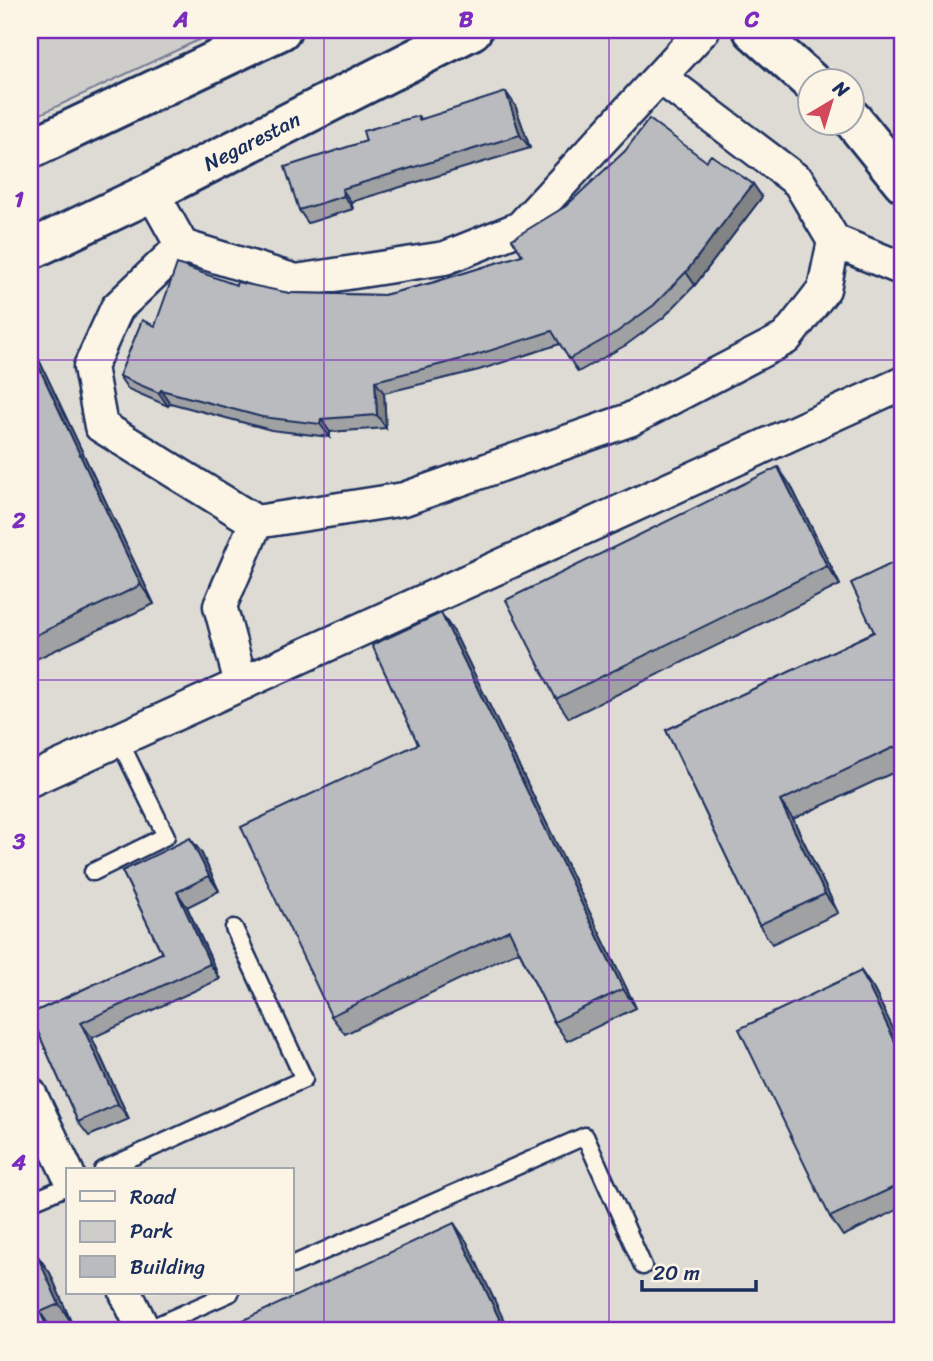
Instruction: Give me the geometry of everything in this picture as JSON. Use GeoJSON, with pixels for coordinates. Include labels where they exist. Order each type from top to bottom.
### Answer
{"type":"FeatureCollection","features":[{"type":"Feature","properties":{"kind":"street"},"geometry":{"type":"LineString","coordinates":[[30,149],[281,30]]}},
{"type":"Feature","properties":{"kind":"street","name":"Negarestan"},"geometry":{"type":"LineString","coordinates":[[30,250],[152,192],[472,30]]}},
{"type":"Feature","properties":{"kind":"street"},"geometry":{"type":"LineString","coordinates":[[152,192],[182,246],[296,281],[445,258],[520,228],[703,30]]}},
{"type":"Feature","properties":{"kind":"street"},"geometry":{"type":"LineString","coordinates":[[753,30],[796,68]]}},
{"type":"Feature","properties":{"kind":"street"},"geometry":{"type":"LineString","coordinates":[[660,77],[799,182],[834,241],[903,270]]}},
{"type":"Feature","properties":{"kind":"street"},"geometry":{"type":"LineString","coordinates":[[866,136],[903,182]]}},
{"type":"Feature","properties":{"kind":"street"},"geometry":{"type":"LineString","coordinates":[[182,246],[117,308],[90,367],[101,426],[256,522],[404,499],[629,420],[786,338],[824,289],[834,241]]}},
{"type":"Feature","properties":{"kind":"street"},"geometry":{"type":"LineString","coordinates":[[30,780],[903,383]]}},
{"type":"Feature","properties":{"kind":"street"},"geometry":{"type":"LineString","coordinates":[[241,683],[220,606],[256,522]]}},
{"type":"Feature","properties":{"kind":"street"},"geometry":{"type":"LineString","coordinates":[[30,1094],[66,1170]]}},
{"type":"Feature","properties":{"kind":"street"},"geometry":{"type":"LineString","coordinates":[[126,1294],[144,1331]]}},
{"type":"Feature","properties":{"kind":"lane"},"geometry":{"type":"LineString","coordinates":[[93,872],[166,836],[118,738]]}},
{"type":"Feature","properties":{"kind":"lane"},"geometry":{"type":"LineString","coordinates":[[107,1168],[304,1079],[234,928]]}},
{"type":"Feature","properties":{"kind":"lane"},"geometry":{"type":"LineString","coordinates":[[294,1264],[585,1136],[643,1266]]}},
{"type":"Feature","properties":{"kind":"lane"},"geometry":{"type":"LineString","coordinates":[[30,1202],[66,1187]]}},
{"type":"Feature","properties":{"kind":"lane"},"geometry":{"type":"LineString","coordinates":[[144,1331],[228,1294]]}},
{"type":"Feature","properties":{"kind":"shaded area"},"geometry":{"type":"Polygon","coordinates":[[[30,30],[903,30],[903,1331],[30,1331],[30,30]]]}},
{"type":"Feature","properties":{"kind":"green space"},"geometry":{"type":"Polygon","coordinates":[[[30,30],[220,30],[30,119],[30,30]]]}},
{"type":"Feature","properties":{"kind":"building"},"geometry":{"type":"Polygon","coordinates":[[[506,92],[520,135],[342,189],[344,196],[299,210],[285,167],[366,141],[363,131],[418,116],[419,120],[506,92]]]}},
{"type":"Feature","properties":{"kind":"building"},"geometry":{"type":"Polygon","coordinates":[[[649,119],[706,161],[711,155],[753,184],[686,272],[654,305],[617,332],[569,359],[552,331],[470,357],[375,381],[377,415],[321,419],[320,424],[262,417],[161,390],[159,393],[119,376],[142,320],[155,326],[177,264],[236,285],[237,282],[289,293],[384,295],[435,282],[522,255],[512,239],[566,206],[625,151],[649,119]]]}},
{"type":"Feature","properties":{"kind":"building"},"geometry":{"type":"Polygon","coordinates":[[[30,348],[141,585],[30,638],[30,348]]]}},
{"type":"Feature","properties":{"kind":"building"},"geometry":{"type":"Polygon","coordinates":[[[778,467],[827,566],[556,699],[506,600],[778,467]]]}},
{"type":"Feature","properties":{"kind":"building"},"geometry":{"type":"Polygon","coordinates":[[[903,558],[903,743],[780,801],[825,894],[759,925],[666,730],[874,632],[851,583],[903,558]]]}},
{"type":"Feature","properties":{"kind":"building"},"geometry":{"type":"Polygon","coordinates":[[[441,613],[623,989],[554,1022],[509,930],[331,1016],[241,827],[418,744],[372,645],[441,613]]]}},
{"type":"Feature","properties":{"kind":"building"},"geometry":{"type":"Polygon","coordinates":[[[190,838],[209,876],[177,892],[210,964],[81,1023],[118,1104],[78,1122],[30,1014],[162,953],[122,871],[190,838]]]}},
{"type":"Feature","properties":{"kind":"building"},"geometry":{"type":"Polygon","coordinates":[[[861,971],[903,1058],[903,1183],[830,1217],[739,1029],[861,971]]]}},
{"type":"Feature","properties":{"kind":"building"},"geometry":{"type":"Polygon","coordinates":[[[454,1223],[505,1331],[243,1331],[239,1322],[454,1223]]]}},
{"type":"Feature","properties":{"kind":"building"},"geometry":{"type":"Polygon","coordinates":[[[37,1255],[59,1304],[40,1312],[49,1331],[30,1331],[30,1258],[37,1255]]]}}]}
